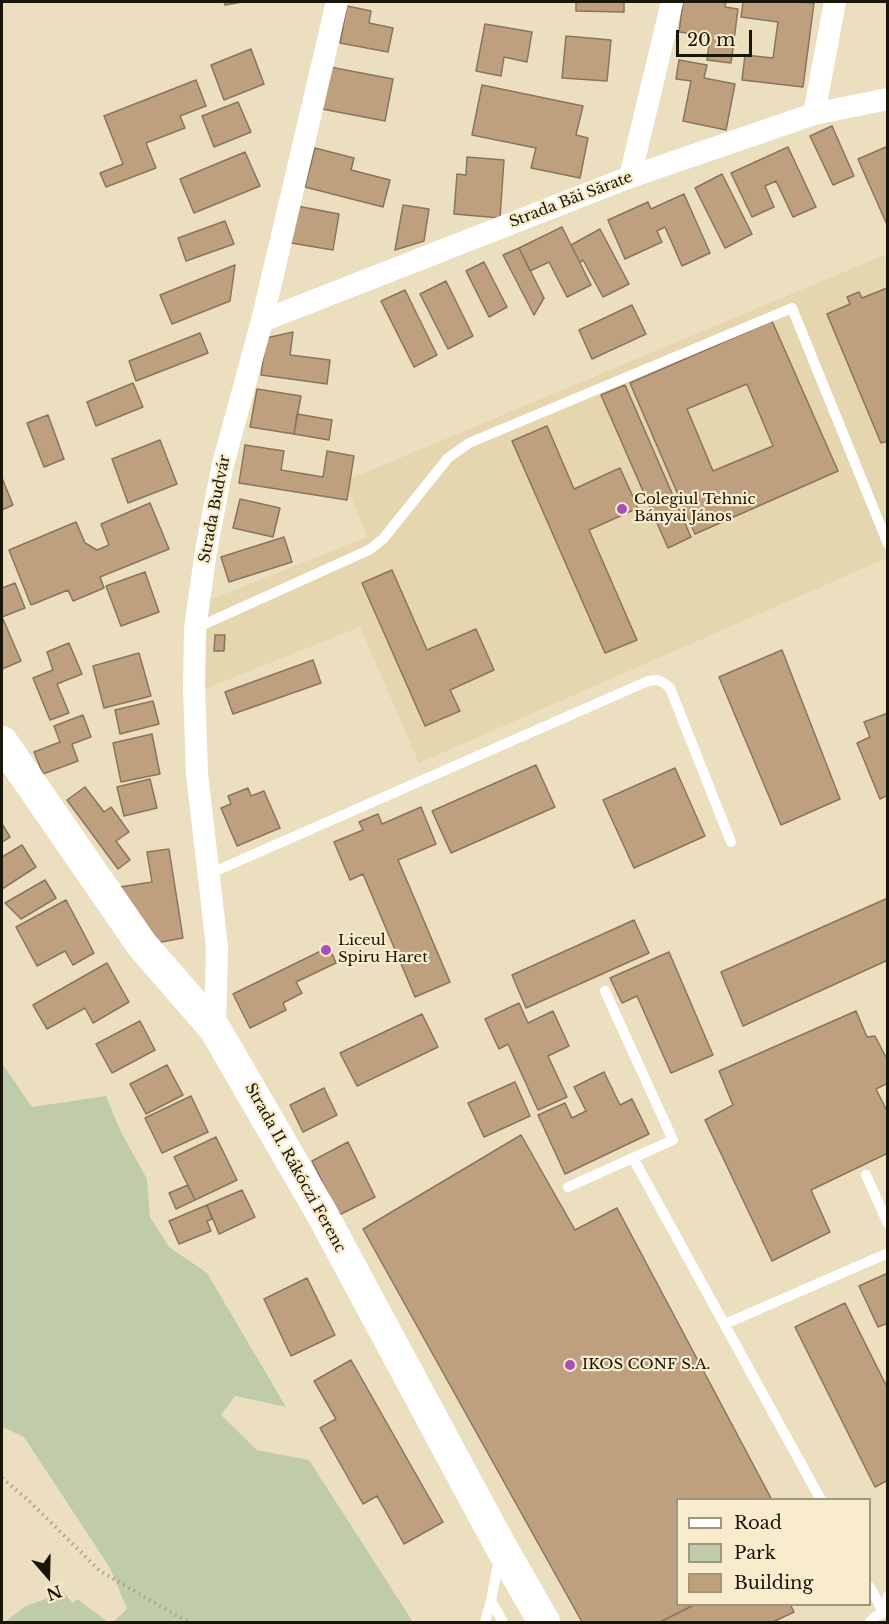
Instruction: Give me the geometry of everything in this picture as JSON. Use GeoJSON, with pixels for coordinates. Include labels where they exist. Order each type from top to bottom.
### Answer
{"type":"FeatureCollection","features":[{"type":"Feature","properties":{"kind":"main road","name":"Strada II. Rákóczi Ferenc"},"geometry":{"type":"LineString","coordinates":[[2,742],[142,945],[215,1029],[321,1212],[544,1623]]}},
{"type":"Feature","properties":{"kind":"street","name":"Strada Budvár"},"geometry":{"type":"LineString","coordinates":[[215,1029],[217,947],[197,774],[195,629],[206,551],[222,468],[262,321],[337,2]]}},
{"type":"Feature","properties":{"kind":"street"},"geometry":{"type":"LineString","coordinates":[[630,177],[672,2]]}},
{"type":"Feature","properties":{"kind":"street"},"geometry":{"type":"LineString","coordinates":[[814,114],[835,2]]}},
{"type":"Feature","properties":{"kind":"street","name":"Strada Băi Sărate"},"geometry":{"type":"LineString","coordinates":[[262,321],[630,177],[814,114],[888,99]]}},
{"type":"Feature","properties":{"kind":"lane"},"geometry":{"type":"LineString","coordinates":[[195,629],[369,550],[383,539],[448,458],[469,442],[792,308],[888,544]]}},
{"type":"Feature","properties":{"kind":"lane"},"geometry":{"type":"LineString","coordinates":[[209,873],[648,681],[657,680],[670,688],[731,842]]}},
{"type":"Feature","properties":{"kind":"lane"},"geometry":{"type":"LineString","coordinates":[[568,1187],[674,1140],[605,991]]}},
{"type":"Feature","properties":{"kind":"lane"},"geometry":{"type":"LineString","coordinates":[[633,1158],[820,1498]]}},
{"type":"Feature","properties":{"kind":"lane"},"geometry":{"type":"LineString","coordinates":[[866,1175],[888,1224]]}},
{"type":"Feature","properties":{"kind":"lane"},"geometry":{"type":"LineString","coordinates":[[725,1324],[888,1253]]}},
{"type":"Feature","properties":{"kind":"lane"},"geometry":{"type":"LineString","coordinates":[[485,1623],[501,1547]]}},
{"type":"Feature","properties":{"kind":"lane"},"geometry":{"type":"LineString","coordinates":[[871,1589],[885,1612]]}},
{"type":"Feature","properties":{"kind":"lane"},"geometry":{"type":"LineString","coordinates":[[885,1612],[888,1596]]}},
{"type":"Feature","properties":{"kind":"lane"},"geometry":{"type":"LineString","coordinates":[[491,1600],[503,1623]]}},
{"type":"Feature","properties":{"kind":"lane"},"geometry":{"type":"LineString","coordinates":[[870,1623],[876,1616],[885,1612]]}},
{"type":"Feature","properties":{"kind":"path"},"geometry":{"type":"LineString","coordinates":[[2,1478],[28,1500],[100,1572],[188,1623]]}},
{"type":"Feature","properties":{"kind":"shaded area","name":"Colegiul Tehnic Bányai János"},"geometry":{"type":"Polygon","coordinates":[[[884,255],[888,267],[887,558],[419,763],[360,627],[205,689],[207,601],[367,537],[345,481],[884,255]]]}},
{"type":"Feature","properties":{"kind":"green space"},"geometry":{"type":"Polygon","coordinates":[[[2,1063],[32,1107],[106,1096],[121,1132],[147,1179],[150,1217],[169,1247],[207,1273],[286,1407],[235,1396],[221,1415],[257,1450],[309,1460],[413,1622],[113,1622],[127,1609],[110,1568],[24,1437],[2,1427],[2,1063]]]}},
{"type":"Feature","properties":{"kind":"green space"},"geometry":{"type":"Polygon","coordinates":[[[63,1592],[73,1603],[77,1599],[108,1622],[5,1622],[24,1607],[63,1592]]]}},
{"type":"Feature","properties":{"kind":"building"},"geometry":{"type":"Polygon","coordinates":[[[224,2],[242,2],[225,5],[224,2]]]}},
{"type":"Feature","properties":{"kind":"building"},"geometry":{"type":"Polygon","coordinates":[[[576,2],[624,2],[624,12],[576,11],[576,2]]]}},
{"type":"Feature","properties":{"kind":"building"},"geometry":{"type":"Polygon","coordinates":[[[683,2],[726,2],[725,7],[738,9],[731,63],[707,60],[710,36],[679,32],[683,2]]]}},
{"type":"Feature","properties":{"kind":"building"},"geometry":{"type":"Polygon","coordinates":[[[743,2],[814,3],[803,87],[742,80],[745,55],[773,58],[778,22],[741,17],[743,2]]]}},
{"type":"Feature","properties":{"kind":"building"},"geometry":{"type":"Polygon","coordinates":[[[347,6],[371,11],[369,23],[393,28],[388,52],[340,43],[347,6]]]}},
{"type":"Feature","properties":{"kind":"building"},"geometry":{"type":"Polygon","coordinates":[[[485,24],[532,32],[527,62],[504,57],[501,76],[476,71],[485,24]]]}},
{"type":"Feature","properties":{"kind":"building"},"geometry":{"type":"Polygon","coordinates":[[[566,36],[611,40],[607,81],[562,78],[566,36]]]}},
{"type":"Feature","properties":{"kind":"building"},"geometry":{"type":"Polygon","coordinates":[[[251,49],[264,84],[224,100],[211,65],[251,49]]]}},
{"type":"Feature","properties":{"kind":"building"},"geometry":{"type":"Polygon","coordinates":[[[679,60],[707,65],[704,78],[735,84],[726,130],[683,121],[691,81],[676,79],[679,60]]]}},
{"type":"Feature","properties":{"kind":"building"},"geometry":{"type":"Polygon","coordinates":[[[330,67],[393,79],[385,121],[322,109],[330,67]]]}},
{"type":"Feature","properties":{"kind":"building"},"geometry":{"type":"Polygon","coordinates":[[[196,80],[206,106],[180,116],[185,128],[146,143],[156,168],[106,187],[100,173],[123,164],[104,116],[196,80]]]}},
{"type":"Feature","properties":{"kind":"building"},"geometry":{"type":"Polygon","coordinates":[[[482,85],[583,106],[576,135],[588,138],[580,178],[531,168],[536,148],[472,135],[482,85]]]}},
{"type":"Feature","properties":{"kind":"building"},"geometry":{"type":"Polygon","coordinates":[[[238,102],[251,132],[214,147],[202,116],[238,102]]]}},
{"type":"Feature","properties":{"kind":"building"},"geometry":{"type":"Polygon","coordinates":[[[832,126],[854,176],[833,185],[810,136],[832,126]]]}},
{"type":"Feature","properties":{"kind":"building"},"geometry":{"type":"Polygon","coordinates":[[[788,147],[816,207],[793,217],[776,181],[765,186],[774,207],[752,217],[731,173],[788,147]]]}},
{"type":"Feature","properties":{"kind":"building"},"geometry":{"type":"Polygon","coordinates":[[[886,147],[888,151],[888,227],[858,159],[886,147]]]}},
{"type":"Feature","properties":{"kind":"building"},"geometry":{"type":"Polygon","coordinates":[[[315,148],[354,158],[351,170],[390,180],[383,207],[305,187],[315,148]]]}},
{"type":"Feature","properties":{"kind":"building"},"geometry":{"type":"Polygon","coordinates":[[[245,152],[260,186],[194,213],[180,179],[245,152]]]}},
{"type":"Feature","properties":{"kind":"building"},"geometry":{"type":"Polygon","coordinates":[[[467,157],[504,160],[500,218],[454,214],[457,174],[466,175],[467,157]]]}},
{"type":"Feature","properties":{"kind":"building"},"geometry":{"type":"Polygon","coordinates":[[[722,174],[752,234],[725,248],[695,188],[722,174]]]}},
{"type":"Feature","properties":{"kind":"building"},"geometry":{"type":"Polygon","coordinates":[[[684,194],[710,253],[682,266],[665,227],[657,231],[662,242],[625,259],[608,220],[648,202],[651,209],[684,194]]]}},
{"type":"Feature","properties":{"kind":"building"},"geometry":{"type":"Polygon","coordinates":[[[403,205],[429,209],[424,241],[395,250],[403,205]]]}},
{"type":"Feature","properties":{"kind":"building"},"geometry":{"type":"Polygon","coordinates":[[[297,206],[339,214],[333,250],[291,243],[297,206]]]}},
{"type":"Feature","properties":{"kind":"building"},"geometry":{"type":"Polygon","coordinates":[[[225,221],[234,244],[186,261],[178,238],[225,221]]]}},
{"type":"Feature","properties":{"kind":"building"},"geometry":{"type":"Polygon","coordinates":[[[562,227],[591,285],[567,297],[549,262],[530,271],[519,248],[562,227]]]}},
{"type":"Feature","properties":{"kind":"building"},"geometry":{"type":"Polygon","coordinates":[[[600,229],[629,284],[603,297],[583,260],[580,263],[571,245],[600,229]]]}},
{"type":"Feature","properties":{"kind":"building"},"geometry":{"type":"Polygon","coordinates":[[[519,248],[544,298],[534,315],[503,255],[519,248]]]}},
{"type":"Feature","properties":{"kind":"building"},"geometry":{"type":"Polygon","coordinates":[[[484,262],[507,307],[489,317],[466,271],[484,262]]]}},
{"type":"Feature","properties":{"kind":"building"},"geometry":{"type":"Polygon","coordinates":[[[235,265],[230,301],[172,324],[160,295],[235,265]]]}},
{"type":"Feature","properties":{"kind":"building"},"geometry":{"type":"Polygon","coordinates":[[[446,281],[473,336],[448,349],[420,294],[446,281]]]}},
{"type":"Feature","properties":{"kind":"building"},"geometry":{"type":"Polygon","coordinates":[[[887,288],[888,441],[881,443],[827,314],[850,304],[847,297],[859,292],[862,298],[887,288]]]}},
{"type":"Feature","properties":{"kind":"building"},"geometry":{"type":"Polygon","coordinates":[[[405,290],[437,355],[414,367],[381,301],[405,290]]]}},
{"type":"Feature","properties":{"kind":"building"},"geometry":{"type":"Polygon","coordinates":[[[632,305],[646,334],[592,359],[579,330],[632,305]]]}},
{"type":"Feature","properties":{"kind":"building"},"geometry":{"type":"Polygon","coordinates":[[[772,321],[838,471],[695,534],[630,383],[772,321]],[[747,384],[687,409],[713,471],[773,446],[747,384]]]}},
{"type":"Feature","properties":{"kind":"building"},"geometry":{"type":"Polygon","coordinates":[[[293,332],[290,355],[330,360],[327,384],[261,375],[266,338],[293,332]]]}},
{"type":"Feature","properties":{"kind":"building"},"geometry":{"type":"Polygon","coordinates":[[[200,333],[208,353],[136,381],[129,361],[200,333]]]}},
{"type":"Feature","properties":{"kind":"building"},"geometry":{"type":"Polygon","coordinates":[[[133,383],[143,407],[96,426],[87,402],[133,383]]]}},
{"type":"Feature","properties":{"kind":"building"},"geometry":{"type":"Polygon","coordinates":[[[625,385],[691,537],[668,548],[601,395],[625,385]]]}},
{"type":"Feature","properties":{"kind":"building"},"geometry":{"type":"Polygon","coordinates":[[[257,389],[301,396],[294,434],[250,427],[257,389]]]}},
{"type":"Feature","properties":{"kind":"building"},"geometry":{"type":"Polygon","coordinates":[[[297,414],[332,420],[329,440],[294,434],[297,414]]]}},
{"type":"Feature","properties":{"kind":"building"},"geometry":{"type":"Polygon","coordinates":[[[48,415],[64,459],[44,467],[27,423],[48,415]]]}},
{"type":"Feature","properties":{"kind":"building"},"geometry":{"type":"Polygon","coordinates":[[[547,426],[574,489],[620,468],[638,508],[589,530],[637,640],[605,653],[512,441],[547,426]]]}},
{"type":"Feature","properties":{"kind":"building"},"geometry":{"type":"Polygon","coordinates":[[[160,440],[177,484],[128,503],[112,459],[160,440]]]}},
{"type":"Feature","properties":{"kind":"building"},"geometry":{"type":"Polygon","coordinates":[[[245,445],[284,451],[281,470],[323,477],[327,451],[354,456],[347,500],[239,483],[245,445]]]}},
{"type":"Feature","properties":{"kind":"building"},"geometry":{"type":"Polygon","coordinates":[[[2,478],[13,505],[2,510],[2,478]]]}},
{"type":"Feature","properties":{"kind":"building"},"geometry":{"type":"Polygon","coordinates":[[[240,499],[280,508],[273,537],[233,528],[240,499]]]}},
{"type":"Feature","properties":{"kind":"building"},"geometry":{"type":"Polygon","coordinates":[[[150,503],[169,549],[100,577],[104,588],[73,601],[68,590],[31,605],[9,550],[76,522],[85,543],[97,550],[109,545],[101,524],[150,503]]]}},
{"type":"Feature","properties":{"kind":"building"},"geometry":{"type":"Polygon","coordinates":[[[284,537],[292,562],[229,582],[221,557],[284,537]]]}},
{"type":"Feature","properties":{"kind":"building"},"geometry":{"type":"Polygon","coordinates":[[[392,570],[427,650],[476,629],[494,670],[450,690],[460,711],[425,726],[362,583],[392,570]]]}},
{"type":"Feature","properties":{"kind":"building"},"geometry":{"type":"Polygon","coordinates":[[[145,572],[159,612],[121,626],[106,586],[145,572]]]}},
{"type":"Feature","properties":{"kind":"building"},"geometry":{"type":"Polygon","coordinates":[[[15,583],[25,608],[2,617],[2,588],[15,583]]]}},
{"type":"Feature","properties":{"kind":"building"},"geometry":{"type":"Polygon","coordinates":[[[2,620],[21,661],[2,669],[2,620]]]}},
{"type":"Feature","properties":{"kind":"building"},"geometry":{"type":"Polygon","coordinates":[[[215,635],[225,635],[224,651],[214,651],[215,635]]]}},
{"type":"Feature","properties":{"kind":"building"},"geometry":{"type":"Polygon","coordinates":[[[69,643],[82,674],[57,684],[69,713],[50,720],[33,678],[53,670],[47,652],[69,643]]]}},
{"type":"Feature","properties":{"kind":"building"},"geometry":{"type":"Polygon","coordinates":[[[782,650],[840,799],[781,825],[719,677],[782,650]]]}},
{"type":"Feature","properties":{"kind":"building"},"geometry":{"type":"Polygon","coordinates":[[[139,653],[151,696],[104,708],[93,666],[139,653]]]}},
{"type":"Feature","properties":{"kind":"building"},"geometry":{"type":"Polygon","coordinates":[[[313,660],[321,683],[233,714],[225,692],[313,660]]]}},
{"type":"Feature","properties":{"kind":"building"},"geometry":{"type":"Polygon","coordinates":[[[153,701],[159,724],[120,734],[115,710],[153,701]]]}},
{"type":"Feature","properties":{"kind":"building"},"geometry":{"type":"Polygon","coordinates":[[[888,713],[888,795],[880,799],[857,743],[870,737],[864,722],[888,713]]]}},
{"type":"Feature","properties":{"kind":"building"},"geometry":{"type":"Polygon","coordinates":[[[83,715],[91,737],[72,744],[78,761],[43,774],[34,752],[60,742],[54,726],[83,715]]]}},
{"type":"Feature","properties":{"kind":"building"},"geometry":{"type":"Polygon","coordinates":[[[152,734],[160,774],[121,782],[113,743],[152,734]]]}},
{"type":"Feature","properties":{"kind":"building"},"geometry":{"type":"Polygon","coordinates":[[[536,765],[555,807],[451,853],[432,811],[536,765]]]}},
{"type":"Feature","properties":{"kind":"building"},"geometry":{"type":"Polygon","coordinates":[[[675,768],[705,836],[634,868],[603,800],[675,768]]]}},
{"type":"Feature","properties":{"kind":"building"},"geometry":{"type":"Polygon","coordinates":[[[150,779],[157,808],[124,816],[117,787],[150,779]]]}},
{"type":"Feature","properties":{"kind":"building"},"geometry":{"type":"Polygon","coordinates":[[[85,787],[104,812],[111,807],[129,832],[116,841],[130,860],[118,869],[67,800],[85,787]]]}},
{"type":"Feature","properties":{"kind":"building"},"geometry":{"type":"Polygon","coordinates":[[[248,788],[251,796],[264,791],[280,828],[237,846],[221,808],[231,804],[228,796],[248,788]]]}},
{"type":"Feature","properties":{"kind":"building"},"geometry":{"type":"Polygon","coordinates":[[[421,807],[436,844],[398,860],[450,982],[415,997],[363,874],[350,880],[334,842],[363,830],[359,822],[378,814],[382,824],[421,807]]]}},
{"type":"Feature","properties":{"kind":"building"},"geometry":{"type":"Polygon","coordinates":[[[2,824],[10,837],[2,842],[2,824]]]}},
{"type":"Feature","properties":{"kind":"building"},"geometry":{"type":"Polygon","coordinates":[[[22,845],[36,867],[2,889],[2,857],[22,845]]]}},
{"type":"Feature","properties":{"kind":"building"},"geometry":{"type":"Polygon","coordinates":[[[169,849],[183,938],[156,943],[120,887],[152,882],[147,852],[169,849]]]}},
{"type":"Feature","properties":{"kind":"building"},"geometry":{"type":"Polygon","coordinates":[[[45,880],[56,898],[21,919],[5,903],[45,880]]]}},
{"type":"Feature","properties":{"kind":"building"},"geometry":{"type":"Polygon","coordinates":[[[888,898],[888,960],[743,1026],[721,972],[888,898]]]}},
{"type":"Feature","properties":{"kind":"building"},"geometry":{"type":"Polygon","coordinates":[[[66,900],[94,953],[73,965],[65,951],[37,966],[16,927],[66,900]]]}},
{"type":"Feature","properties":{"kind":"building"},"geometry":{"type":"Polygon","coordinates":[[[634,920],[649,953],[526,1008],[512,975],[634,920]]]}},
{"type":"Feature","properties":{"kind":"building"},"geometry":{"type":"Polygon","coordinates":[[[329,947],[336,963],[296,982],[302,993],[283,1003],[286,1010],[250,1028],[233,994],[329,947]]]}},
{"type":"Feature","properties":{"kind":"building"},"geometry":{"type":"Polygon","coordinates":[[[669,952],[713,1055],[671,1073],[637,996],[622,1003],[610,978],[669,952]]]}},
{"type":"Feature","properties":{"kind":"building"},"geometry":{"type":"Polygon","coordinates":[[[107,963],[129,1002],[93,1023],[85,1008],[47,1029],[33,1005],[107,963]]]}},
{"type":"Feature","properties":{"kind":"building"},"geometry":{"type":"Polygon","coordinates":[[[519,1003],[528,1023],[553,1011],[569,1046],[548,1056],[567,1097],[538,1110],[508,1044],[499,1049],[485,1019],[519,1003]]]}},
{"type":"Feature","properties":{"kind":"building"},"geometry":{"type":"Polygon","coordinates":[[[856,1011],[867,1037],[875,1036],[888,1061],[888,1083],[876,1089],[888,1113],[888,1153],[811,1190],[830,1232],[772,1261],[705,1120],[733,1105],[719,1071],[856,1011]]]}},
{"type":"Feature","properties":{"kind":"building"},"geometry":{"type":"Polygon","coordinates":[[[422,1014],[438,1047],[357,1086],[340,1053],[422,1014]]]}},
{"type":"Feature","properties":{"kind":"building"},"geometry":{"type":"Polygon","coordinates":[[[140,1021],[155,1050],[112,1073],[96,1044],[140,1021]]]}},
{"type":"Feature","properties":{"kind":"building"},"geometry":{"type":"Polygon","coordinates":[[[167,1065],[183,1095],[146,1114],[130,1084],[167,1065]]]}},
{"type":"Feature","properties":{"kind":"building"},"geometry":{"type":"Polygon","coordinates":[[[604,1072],[620,1105],[632,1099],[649,1134],[565,1174],[538,1115],[565,1103],[572,1118],[586,1111],[574,1087],[604,1072]]]}},
{"type":"Feature","properties":{"kind":"building"},"geometry":{"type":"Polygon","coordinates":[[[515,1082],[530,1116],[484,1137],[468,1103],[515,1082]]]}},
{"type":"Feature","properties":{"kind":"building"},"geometry":{"type":"Polygon","coordinates":[[[324,1088],[337,1115],[303,1132],[290,1105],[324,1088]]]}},
{"type":"Feature","properties":{"kind":"building"},"geometry":{"type":"Polygon","coordinates":[[[191,1096],[208,1132],[162,1153],[145,1118],[191,1096]]]}},
{"type":"Feature","properties":{"kind":"building","name":"IKOS CONF S.A."},"geometry":{"type":"Polygon","coordinates":[[[521,1135],[575,1230],[617,1208],[771,1498],[676,1498],[676,1606],[692,1606],[660,1622],[582,1622],[363,1229],[521,1135]]]}},
{"type":"Feature","properties":{"kind":"building"},"geometry":{"type":"Polygon","coordinates":[[[216,1137],[237,1180],[195,1200],[174,1157],[216,1137]]]}},
{"type":"Feature","properties":{"kind":"building"},"geometry":{"type":"Polygon","coordinates":[[[348,1142],[375,1197],[339,1215],[312,1161],[348,1142]]]}},
{"type":"Feature","properties":{"kind":"building"},"geometry":{"type":"Polygon","coordinates":[[[188,1185],[195,1200],[176,1209],[169,1193],[188,1185]]]}},
{"type":"Feature","properties":{"kind":"building"},"geometry":{"type":"Polygon","coordinates":[[[242,1190],[255,1217],[219,1234],[207,1205],[242,1190]]]}},
{"type":"Feature","properties":{"kind":"building"},"geometry":{"type":"Polygon","coordinates":[[[207,1205],[212,1219],[207,1221],[211,1231],[179,1244],[169,1221],[207,1205]]]}},
{"type":"Feature","properties":{"kind":"building"},"geometry":{"type":"Polygon","coordinates":[[[888,1273],[888,1323],[878,1327],[859,1286],[888,1273]]]}},
{"type":"Feature","properties":{"kind":"building"},"geometry":{"type":"Polygon","coordinates":[[[307,1278],[335,1335],[291,1356],[264,1299],[307,1278]]]}},
{"type":"Feature","properties":{"kind":"building"},"geometry":{"type":"Polygon","coordinates":[[[845,1303],[888,1389],[888,1480],[875,1487],[795,1327],[845,1303]]]}},
{"type":"Feature","properties":{"kind":"building"},"geometry":{"type":"Polygon","coordinates":[[[351,1360],[443,1522],[404,1544],[377,1496],[363,1504],[320,1428],[336,1419],[314,1381],[351,1360]]]}},
{"type":"Feature","properties":{"kind":"building"},"geometry":{"type":"Polygon","coordinates":[[[692,1606],[791,1606],[794,1612],[773,1622],[660,1622],[692,1606]]]}},
{"type":"Feature","properties":{"kind":"place","name":"Colegiul Tehnic Bányai János"},"geometry":{"type":"Point","coordinates":[622,509]}},
{"type":"Feature","properties":{"kind":"place","name":"Liceul Spiru Haret"},"geometry":{"type":"Point","coordinates":[326,950]}},
{"type":"Feature","properties":{"kind":"place","name":"IKOS CONF S.A."},"geometry":{"type":"Point","coordinates":[570,1365]}}]}
